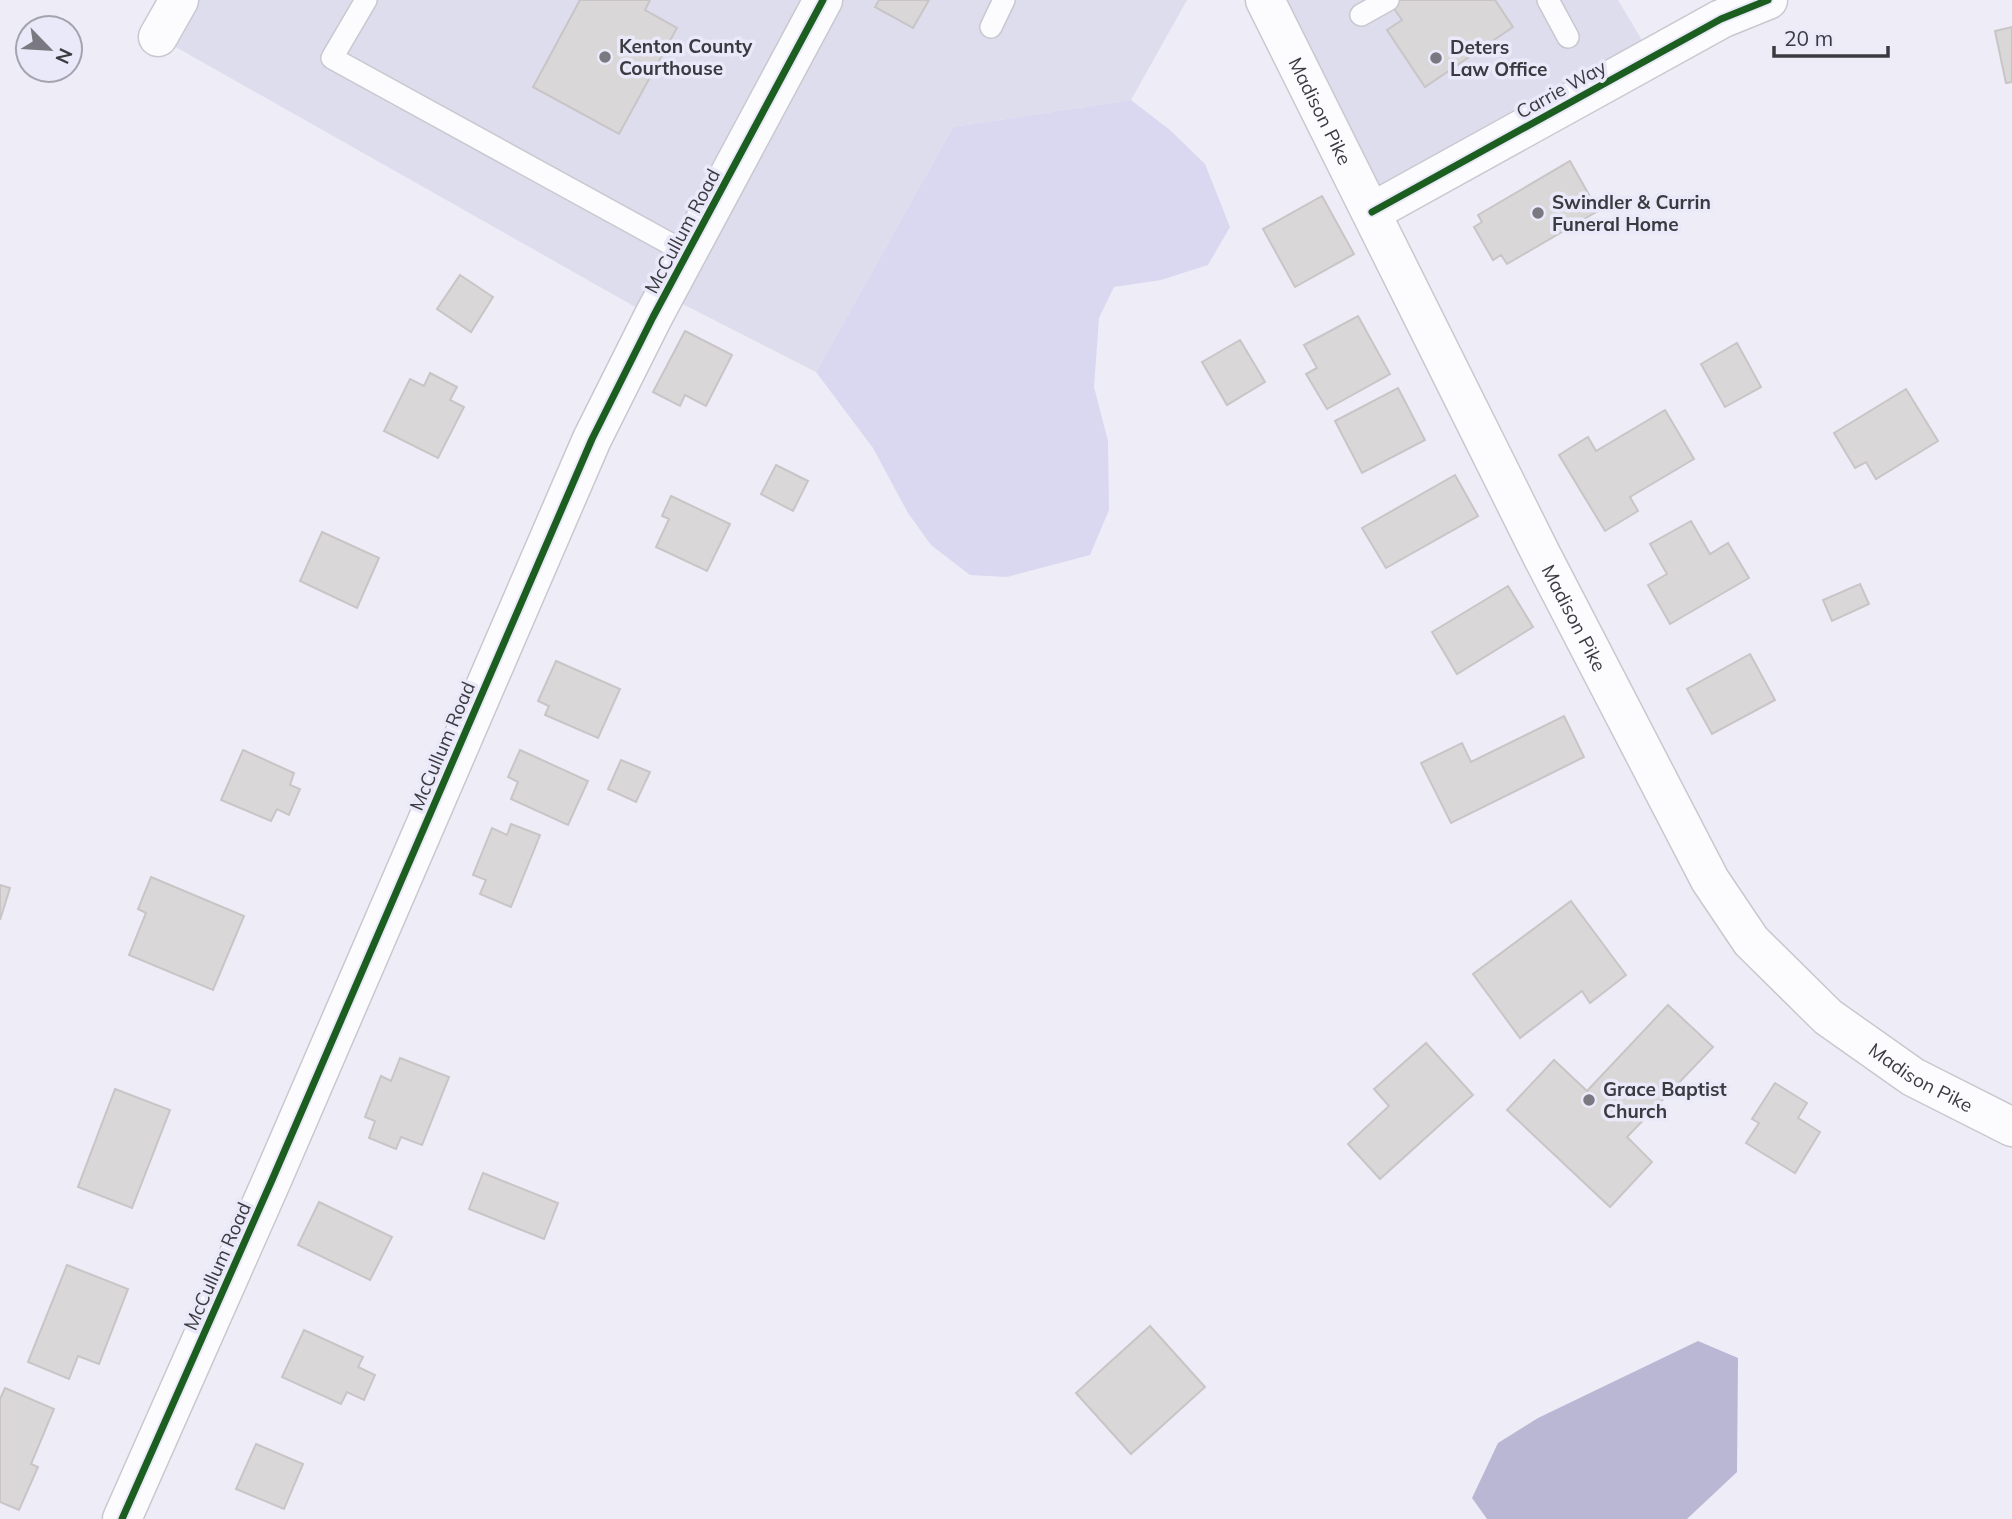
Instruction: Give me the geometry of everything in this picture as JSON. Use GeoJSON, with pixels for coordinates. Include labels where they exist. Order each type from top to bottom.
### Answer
{"type":"FeatureCollection","features":[{"type":"Feature","properties":{"kind":"street"},"geometry":{"type":"LineString","coordinates":[[158,37],[179,0]]}},
{"type":"Feature","properties":{"kind":"street","name":"McCullum Road"},"geometry":{"type":"LineString","coordinates":[[122,1519],[267,1192],[592,439],[687,253],[823,0]]}},
{"type":"Feature","properties":{"kind":"street","name":"Madison Pike"},"geometry":{"type":"LineString","coordinates":[[1265,0],[1536,545],[1710,880],[1751,941],[1839,1024],[1913,1077],[2012,1127]]}},
{"type":"Feature","properties":{"kind":"street","name":"Carrie Way"},"geometry":{"type":"LineString","coordinates":[[1371,212],[1721,19],[1768,0]]}},
{"type":"Feature","properties":{"kind":"lane"},"geometry":{"type":"LineString","coordinates":[[366,0],[332,58],[687,253]]}},
{"type":"Feature","properties":{"kind":"lane"},"geometry":{"type":"LineString","coordinates":[[991,27],[1004,0]]}},
{"type":"Feature","properties":{"kind":"lane"},"geometry":{"type":"LineString","coordinates":[[1361,15],[1388,0]]}},
{"type":"Feature","properties":{"kind":"lane"},"geometry":{"type":"LineString","coordinates":[[1548,0],[1569,37]]}},
{"type":"Feature","properties":{"kind":"shaded area"},"geometry":{"type":"Polygon","coordinates":[[[179,0],[1187,0],[1131,100],[953,127],[816,372],[665,295],[653,317],[158,37],[179,0]]]}},
{"type":"Feature","properties":{"kind":"shaded area"},"geometry":{"type":"Polygon","coordinates":[[[1265,0],[1618,0],[1652,57],[1372,212],[1265,0]]]}},
{"type":"Feature","properties":{"kind":"shaded area"},"geometry":{"type":"Polygon","coordinates":[[[1131,100],[1170,130],[1205,164],[1230,227],[1208,265],[1161,280],[1114,287],[1099,318],[1094,387],[1108,441],[1109,510],[1090,555],[1007,577],[970,575],[931,545],[908,513],[873,448],[816,372],[953,127],[1131,100]]]}},
{"type":"Feature","properties":{"kind":"shaded area"},"geometry":{"type":"Polygon","coordinates":[[[1698,1341],[1738,1358],[1737,1472],[1687,1519],[1487,1519],[1472,1498],[1498,1443],[1538,1418],[1698,1341]]]}},
{"type":"Feature","properties":{"kind":"building","name":"Kenton County Courthouse"},"geometry":{"type":"Polygon","coordinates":[[[580,0],[650,0],[645,10],[677,28],[619,134],[533,87],[580,0]]]}},
{"type":"Feature","properties":{"kind":"building"},"geometry":{"type":"Polygon","coordinates":[[[879,0],[929,0],[913,28],[875,7],[879,0]]]}},
{"type":"Feature","properties":{"kind":"building","name":"Deters Law Office"},"geometry":{"type":"Polygon","coordinates":[[[1388,0],[1495,0],[1513,27],[1425,87],[1387,30],[1402,20],[1388,0]]]}},
{"type":"Feature","properties":{"kind":"building"},"geometry":{"type":"Polygon","coordinates":[[[2012,27],[2012,82],[2006,83],[1995,31],[2012,27]]]}},
{"type":"Feature","properties":{"kind":"building","name":"Swindler & Currin Funeral Home"},"geometry":{"type":"Polygon","coordinates":[[[1570,161],[1598,211],[1507,264],[1501,255],[1493,260],[1474,227],[1482,222],[1478,215],[1570,161]]]}},
{"type":"Feature","properties":{"kind":"building"},"geometry":{"type":"Polygon","coordinates":[[[1322,196],[1354,254],[1295,287],[1263,229],[1322,196]]]}},
{"type":"Feature","properties":{"kind":"building"},"geometry":{"type":"Polygon","coordinates":[[[460,275],[493,297],[471,332],[437,309],[460,275]]]}},
{"type":"Feature","properties":{"kind":"building"},"geometry":{"type":"Polygon","coordinates":[[[1358,316],[1390,374],[1327,409],[1306,374],[1317,368],[1304,345],[1358,316]]]}},
{"type":"Feature","properties":{"kind":"building"},"geometry":{"type":"Polygon","coordinates":[[[685,331],[732,355],[706,406],[685,395],[680,406],[653,392],[685,331]]]}},
{"type":"Feature","properties":{"kind":"building"},"geometry":{"type":"Polygon","coordinates":[[[1240,340],[1265,382],[1227,405],[1202,362],[1240,340]]]}},
{"type":"Feature","properties":{"kind":"building"},"geometry":{"type":"Polygon","coordinates":[[[1737,343],[1761,387],[1725,407],[1701,364],[1737,343]]]}},
{"type":"Feature","properties":{"kind":"building"},"geometry":{"type":"Polygon","coordinates":[[[430,373],[457,387],[450,400],[464,407],[438,458],[384,431],[410,379],[424,386],[430,373]]]}},
{"type":"Feature","properties":{"kind":"building"},"geometry":{"type":"Polygon","coordinates":[[[1398,388],[1425,440],[1362,473],[1335,421],[1398,388]]]}},
{"type":"Feature","properties":{"kind":"building"},"geometry":{"type":"Polygon","coordinates":[[[1906,389],[1938,441],[1876,479],[1866,462],[1855,468],[1834,433],[1906,389]]]}},
{"type":"Feature","properties":{"kind":"building"},"geometry":{"type":"Polygon","coordinates":[[[1665,410],[1694,459],[1630,497],[1638,511],[1605,531],[1559,455],[1588,437],[1596,451],[1665,410]]]}},
{"type":"Feature","properties":{"kind":"building"},"geometry":{"type":"Polygon","coordinates":[[[776,465],[808,481],[793,511],[761,494],[776,465]]]}},
{"type":"Feature","properties":{"kind":"building"},"geometry":{"type":"Polygon","coordinates":[[[1455,475],[1478,516],[1386,568],[1362,528],[1455,475]]]}},
{"type":"Feature","properties":{"kind":"building"},"geometry":{"type":"Polygon","coordinates":[[[671,496],[730,524],[707,571],[656,547],[669,519],[662,516],[671,496]]]}},
{"type":"Feature","properties":{"kind":"building"},"geometry":{"type":"Polygon","coordinates":[[[1691,521],[1710,554],[1728,543],[1749,578],[1670,624],[1648,585],[1667,574],[1650,544],[1691,521]]]}},
{"type":"Feature","properties":{"kind":"building"},"geometry":{"type":"Polygon","coordinates":[[[322,532],[379,558],[357,608],[300,581],[322,532]]]}},
{"type":"Feature","properties":{"kind":"building"},"geometry":{"type":"Polygon","coordinates":[[[1860,584],[1869,604],[1832,621],[1823,600],[1860,584]]]}},
{"type":"Feature","properties":{"kind":"building"},"geometry":{"type":"Polygon","coordinates":[[[1508,586],[1533,627],[1457,674],[1432,632],[1508,586]]]}},
{"type":"Feature","properties":{"kind":"building"},"geometry":{"type":"Polygon","coordinates":[[[1750,654],[1775,700],[1712,734],[1687,689],[1750,654]]]}},
{"type":"Feature","properties":{"kind":"building"},"geometry":{"type":"Polygon","coordinates":[[[556,661],[620,689],[598,738],[545,715],[549,706],[538,701],[556,661]]]}},
{"type":"Feature","properties":{"kind":"building"},"geometry":{"type":"Polygon","coordinates":[[[1564,716],[1584,757],[1451,823],[1421,763],[1462,743],[1471,762],[1564,716]]]}},
{"type":"Feature","properties":{"kind":"building"},"geometry":{"type":"Polygon","coordinates":[[[243,750],[294,773],[290,785],[300,789],[289,815],[277,809],[271,821],[221,800],[243,750]]]}},
{"type":"Feature","properties":{"kind":"building"},"geometry":{"type":"Polygon","coordinates":[[[520,750],[588,781],[568,825],[511,799],[518,782],[508,777],[520,750]]]}},
{"type":"Feature","properties":{"kind":"building"},"geometry":{"type":"Polygon","coordinates":[[[621,760],[650,772],[636,802],[608,789],[621,760]]]}},
{"type":"Feature","properties":{"kind":"building"},"geometry":{"type":"Polygon","coordinates":[[[511,824],[540,835],[511,907],[480,894],[486,880],[473,875],[492,828],[507,835],[511,824]]]}},
{"type":"Feature","properties":{"kind":"building"},"geometry":{"type":"Polygon","coordinates":[[[151,877],[244,916],[213,990],[129,955],[146,913],[138,909],[151,877]]]}},
{"type":"Feature","properties":{"kind":"building"},"geometry":{"type":"Polygon","coordinates":[[[0,885],[10,888],[0,920],[0,885]]]}},
{"type":"Feature","properties":{"kind":"building"},"geometry":{"type":"Polygon","coordinates":[[[1571,901],[1626,975],[1590,1003],[1582,991],[1520,1038],[1473,974],[1571,901]]]}},
{"type":"Feature","properties":{"kind":"building","name":"Grace Baptist Church"},"geometry":{"type":"Polygon","coordinates":[[[1668,1005],[1713,1047],[1627,1137],[1652,1162],[1610,1207],[1507,1110],[1554,1060],[1587,1091],[1668,1005]]]}},
{"type":"Feature","properties":{"kind":"building"},"geometry":{"type":"Polygon","coordinates":[[[1426,1043],[1473,1095],[1380,1179],[1348,1144],[1389,1106],[1374,1089],[1426,1043]]]}},
{"type":"Feature","properties":{"kind":"building"},"geometry":{"type":"Polygon","coordinates":[[[400,1058],[449,1077],[422,1145],[401,1137],[396,1149],[369,1138],[375,1121],[365,1117],[381,1076],[391,1081],[400,1058]]]}},
{"type":"Feature","properties":{"kind":"building"},"geometry":{"type":"Polygon","coordinates":[[[1775,1083],[1807,1103],[1798,1118],[1820,1132],[1795,1173],[1746,1143],[1759,1123],[1752,1119],[1775,1083]]]}},
{"type":"Feature","properties":{"kind":"building"},"geometry":{"type":"Polygon","coordinates":[[[115,1089],[170,1110],[132,1208],[78,1187],[115,1089]]]}},
{"type":"Feature","properties":{"kind":"building"},"geometry":{"type":"Polygon","coordinates":[[[483,1173],[558,1203],[544,1239],[469,1209],[483,1173]]]}},
{"type":"Feature","properties":{"kind":"building"},"geometry":{"type":"Polygon","coordinates":[[[319,1202],[392,1237],[370,1280],[298,1245],[319,1202]]]}},
{"type":"Feature","properties":{"kind":"building"},"geometry":{"type":"Polygon","coordinates":[[[67,1265],[128,1289],[99,1364],[78,1356],[69,1379],[28,1362],[67,1265]]]}},
{"type":"Feature","properties":{"kind":"building"},"geometry":{"type":"Polygon","coordinates":[[[1150,1326],[1205,1387],[1131,1454],[1076,1393],[1150,1326]]]}},
{"type":"Feature","properties":{"kind":"building"},"geometry":{"type":"Polygon","coordinates":[[[304,1330],[363,1357],[358,1367],[375,1375],[364,1400],[347,1392],[341,1404],[282,1377],[304,1330]]]}},
{"type":"Feature","properties":{"kind":"building"},"geometry":{"type":"Polygon","coordinates":[[[5,1388],[54,1409],[31,1464],[38,1467],[19,1510],[0,1502],[0,1399],[5,1388]]]}},
{"type":"Feature","properties":{"kind":"building"},"geometry":{"type":"Polygon","coordinates":[[[256,1444],[303,1464],[284,1509],[236,1489],[256,1444]]]}},
{"type":"Feature","properties":{"kind":"cycle path"},"geometry":{"type":"LineString","coordinates":[[122,1519],[272,1180],[592,439],[653,317],[823,0]]}},
{"type":"Feature","properties":{"kind":"cycle path"},"geometry":{"type":"LineString","coordinates":[[1372,212],[1721,19],[1768,0]]}},
{"type":"Feature","properties":{"kind":"place","name":"Kenton County Courthouse"},"geometry":{"type":"Point","coordinates":[605,57]}},
{"type":"Feature","properties":{"kind":"place","name":"Deters Law Office"},"geometry":{"type":"Point","coordinates":[1436,58]}},
{"type":"Feature","properties":{"kind":"place","name":"Swindler & Currin Funeral Home"},"geometry":{"type":"Point","coordinates":[1538,213]}},
{"type":"Feature","properties":{"kind":"place","name":"Grace Baptist Church"},"geometry":{"type":"Point","coordinates":[1589,1100]}}]}
